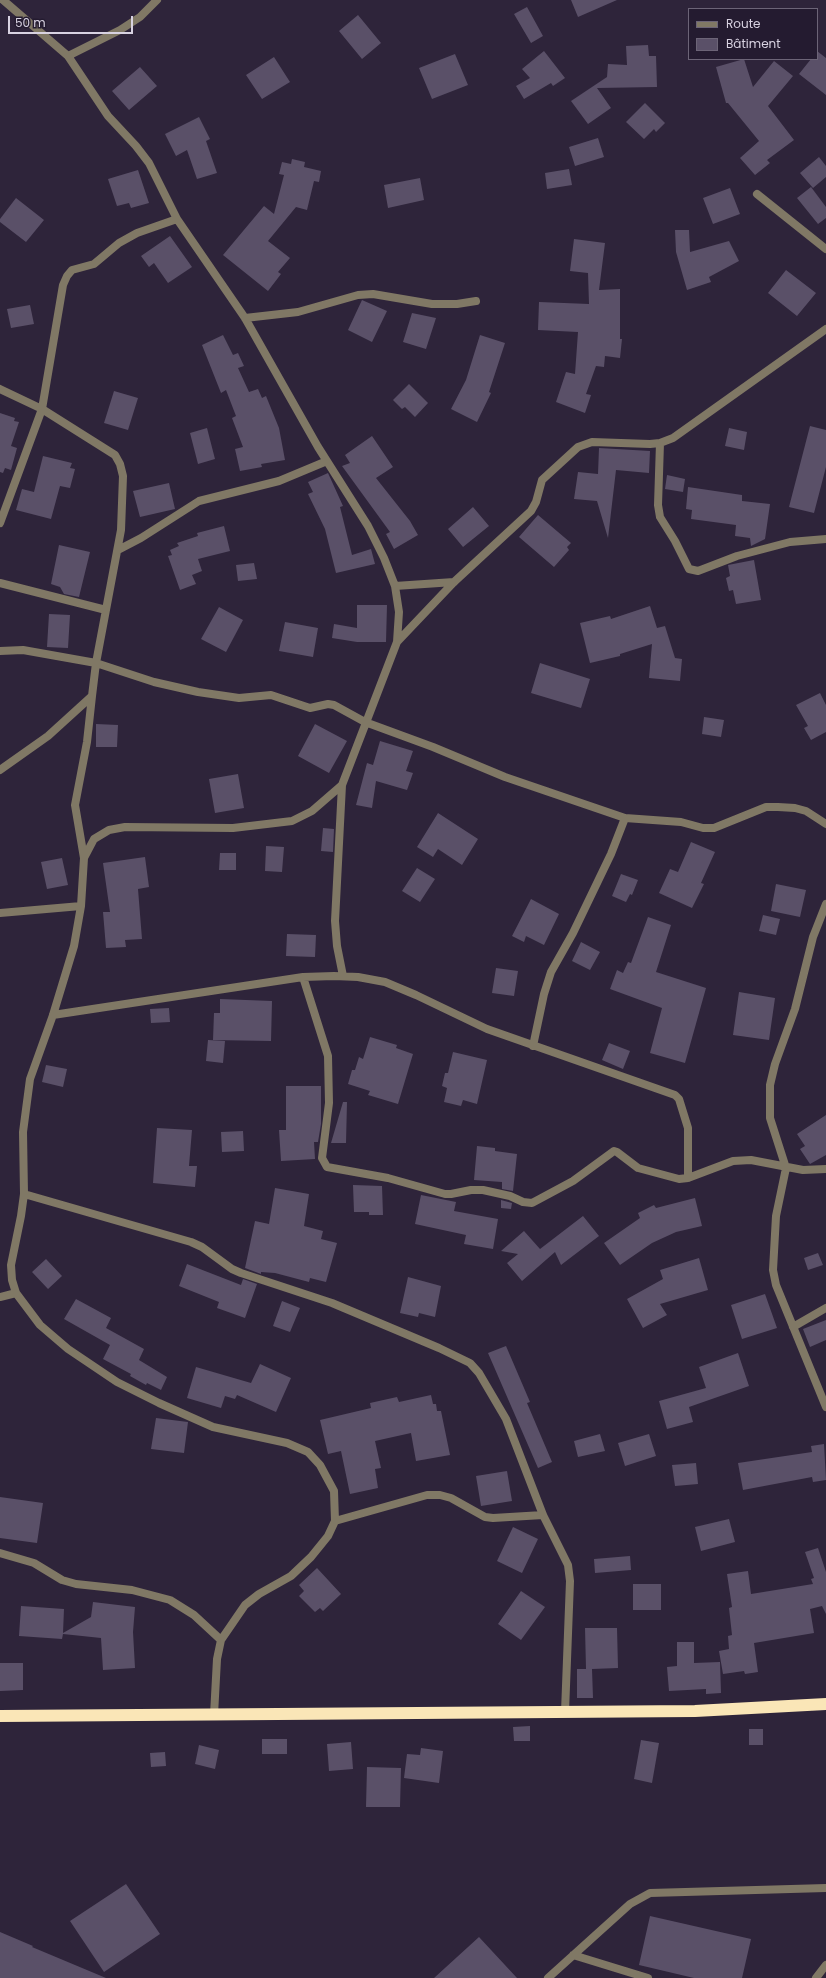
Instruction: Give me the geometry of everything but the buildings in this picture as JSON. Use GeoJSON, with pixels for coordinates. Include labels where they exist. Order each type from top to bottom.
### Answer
{"type":"FeatureCollection","features":[{"type":"Feature","properties":{"kind":"highway"},"geometry":{"type":"LineString","coordinates":[[0,1716],[696,1711],[826,1704]]}},
{"type":"Feature","properties":{"kind":"street"},"geometry":{"type":"LineString","coordinates":[[2,0],[68,56],[108,116],[136,146],[148,162],[177,219],[245,318],[327,461],[368,526],[384,558],[395,586],[399,612],[397,642],[342,785],[335,921],[343,976]]}},
{"type":"Feature","properties":{"kind":"street"},"geometry":{"type":"LineString","coordinates":[[68,56],[120,30],[140,17],[157,0]]}},
{"type":"Feature","properties":{"kind":"street"},"geometry":{"type":"LineString","coordinates":[[757,194],[826,249]]}},
{"type":"Feature","properties":{"kind":"street"},"geometry":{"type":"LineString","coordinates":[[0,523],[42,409],[62,285],[67,276],[72,270],[94,264],[119,243],[137,233],[177,219]]}},
{"type":"Feature","properties":{"kind":"street"},"geometry":{"type":"LineString","coordinates":[[245,318],[298,312],[358,295],[372,294],[432,304],[457,304],[476,301]]}},
{"type":"Feature","properties":{"kind":"street"},"geometry":{"type":"LineString","coordinates":[[397,642],[454,582],[531,511],[536,502],[542,480],[578,447],[592,442],[660,443],[673,438],[826,328]]}},
{"type":"Feature","properties":{"kind":"street"},"geometry":{"type":"LineString","coordinates":[[0,388],[42,409],[114,455],[120,464],[123,476],[121,530],[96,663],[87,742],[75,805],[84,858],[81,906],[74,946],[53,1015],[30,1079],[23,1132],[24,1194],[11,1265],[12,1280],[16,1293],[40,1325],[68,1350],[117,1382],[213,1427],[287,1443],[308,1452],[320,1465],[334,1491],[336,1521],[328,1536],[311,1557],[291,1576],[259,1594],[245,1605],[221,1640],[218,1659],[214,1715]]}},
{"type":"Feature","properties":{"kind":"street"},"geometry":{"type":"LineString","coordinates":[[660,443],[658,505],[660,517],[675,541],[689,569],[698,571],[737,556],[790,542],[826,539]]}},
{"type":"Feature","properties":{"kind":"street"},"geometry":{"type":"LineString","coordinates":[[118,550],[141,538],[199,501],[279,482],[327,461]]}},
{"type":"Feature","properties":{"kind":"street"},"geometry":{"type":"LineString","coordinates":[[395,586],[454,582]]}},
{"type":"Feature","properties":{"kind":"street"},"geometry":{"type":"LineString","coordinates":[[0,583],[106,610]]}},
{"type":"Feature","properties":{"kind":"street"},"geometry":{"type":"LineString","coordinates":[[0,651],[23,650],[96,663],[175,688],[239,698],[271,695],[310,708],[328,704],[334,705],[365,722],[505,776],[625,818],[681,822],[703,828],[714,828],[766,807],[778,807],[795,808],[806,811],[826,824]]}},
{"type":"Feature","properties":{"kind":"street"},"geometry":{"type":"LineString","coordinates":[[0,770],[48,736],[92,696]]}},
{"type":"Feature","properties":{"kind":"street"},"geometry":{"type":"LineString","coordinates":[[84,858],[94,838],[109,830],[125,827],[233,828],[292,821],[312,811],[342,785]]}},
{"type":"Feature","properties":{"kind":"street"},"geometry":{"type":"LineString","coordinates":[[533,1046],[542,1000],[551,972],[573,933],[611,854],[625,818]]}},
{"type":"Feature","properties":{"kind":"street"},"geometry":{"type":"LineString","coordinates":[[826,904],[813,937],[795,1009],[775,1064],[770,1085],[770,1118],[786,1168],[776,1216],[773,1270],[776,1285],[826,1407]]}},
{"type":"Feature","properties":{"kind":"street"},"geometry":{"type":"LineString","coordinates":[[0,913],[81,906]]}},
{"type":"Feature","properties":{"kind":"street"},"geometry":{"type":"LineString","coordinates":[[53,1015],[303,977],[343,976],[385,982],[416,995],[475,1024],[533,1046],[585,1062],[616,1076],[675,1095],[681,1105],[688,1128],[688,1178]]}},
{"type":"Feature","properties":{"kind":"street"},"geometry":{"type":"LineString","coordinates":[[303,977],[328,1056],[329,1103],[322,1158],[327,1167],[388,1178],[445,1194],[471,1190],[483,1190],[510,1196],[532,1204],[573,1181],[614,1151],[638,1168],[648,1172],[678,1179],[688,1178],[733,1161],[751,1160],[786,1168],[803,1170],[826,1169]]}},
{"type":"Feature","properties":{"kind":"street"},"geometry":{"type":"LineString","coordinates":[[24,1194],[191,1242],[202,1247],[232,1269],[241,1273],[332,1304],[440,1348],[470,1363],[479,1373],[506,1419],[543,1515],[568,1565],[570,1581],[565,1712]]}},
{"type":"Feature","properties":{"kind":"street"},"geometry":{"type":"LineString","coordinates":[[0,1296],[16,1293]]}},
{"type":"Feature","properties":{"kind":"street"},"geometry":{"type":"LineString","coordinates":[[792,1326],[826,1308]]}},
{"type":"Feature","properties":{"kind":"street"},"geometry":{"type":"LineString","coordinates":[[336,1521],[427,1495],[440,1495],[451,1498],[485,1517],[543,1515]]}},
{"type":"Feature","properties":{"kind":"street"},"geometry":{"type":"LineString","coordinates":[[0,1553],[34,1563],[62,1580],[76,1584],[132,1590],[153,1594],[170,1600],[194,1615],[221,1640]]}},
{"type":"Feature","properties":{"kind":"street"},"geometry":{"type":"LineString","coordinates":[[548,1978],[630,1904],[650,1894],[826,1888]]}},
{"type":"Feature","properties":{"kind":"street"},"geometry":{"type":"LineString","coordinates":[[573,1955],[648,1978]]}},
{"type":"Feature","properties":{"kind":"street"},"geometry":{"type":"LineString","coordinates":[[816,1978],[826,1965]]}}]}
